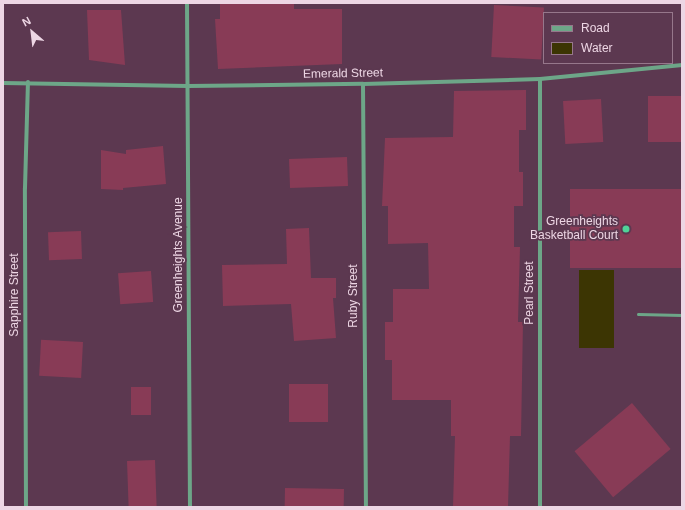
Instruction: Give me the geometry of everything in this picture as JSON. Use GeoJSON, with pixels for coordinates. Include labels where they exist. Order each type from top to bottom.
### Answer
{"type":"FeatureCollection","features":[{"type":"Feature","properties":{"kind":"street","name":"Greenheights Avenue"},"geometry":{"type":"LineString","coordinates":[[187,3],[190,507]]}},
{"type":"Feature","properties":{"kind":"street","name":"Emerald Street"},"geometry":{"type":"LineString","coordinates":[[3,82],[188,86],[363,84],[540,79],[682,65]]}},
{"type":"Feature","properties":{"kind":"street","name":"Pearl Street"},"geometry":{"type":"LineString","coordinates":[[540,79],[540,507]]}},
{"type":"Feature","properties":{"kind":"street","name":"Sapphire Street"},"geometry":{"type":"LineString","coordinates":[[26,507],[25,188],[28,82]]}},
{"type":"Feature","properties":{"kind":"street","name":"Ruby Street"},"geometry":{"type":"LineString","coordinates":[[363,84],[366,507]]}},
{"type":"Feature","properties":{"kind":"lane"},"geometry":{"type":"LineString","coordinates":[[638,314],[682,315]]}},
{"type":"Feature","properties":{"kind":"water"},"geometry":{"type":"Polygon","coordinates":[[[579,270],[614,270],[614,348],[579,348],[579,270]]]}},
{"type":"Feature","properties":{"kind":"building"},"geometry":{"type":"Polygon","coordinates":[[[220,3],[294,3],[294,9],[342,9],[342,64],[218,69],[215,19],[220,19],[220,3]]]}},
{"type":"Feature","properties":{"kind":"building"},"geometry":{"type":"Polygon","coordinates":[[[494,5],[544,8],[541,60],[491,57],[494,5]]]}},
{"type":"Feature","properties":{"kind":"building"},"geometry":{"type":"Polygon","coordinates":[[[87,10],[121,10],[125,65],[89,60],[87,10]]]}},
{"type":"Feature","properties":{"kind":"building"},"geometry":{"type":"Polygon","coordinates":[[[526,90],[526,130],[519,130],[519,172],[523,172],[523,206],[514,206],[514,247],[520,247],[518,322],[523,322],[521,436],[510,436],[508,507],[453,507],[455,436],[451,436],[451,400],[392,400],[392,360],[385,360],[385,322],[393,322],[393,289],[429,289],[428,243],[388,244],[388,206],[382,206],[385,138],[453,137],[454,91],[526,90]]]}},
{"type":"Feature","properties":{"kind":"building"},"geometry":{"type":"Polygon","coordinates":[[[648,96],[682,96],[682,142],[648,142],[648,96]]]}},
{"type":"Feature","properties":{"kind":"building"},"geometry":{"type":"Polygon","coordinates":[[[601,99],[603,142],[565,144],[563,101],[601,99]]]}},
{"type":"Feature","properties":{"kind":"building"},"geometry":{"type":"Polygon","coordinates":[[[163,146],[166,184],[123,188],[123,190],[101,189],[101,150],[126,154],[126,150],[163,146]]]}},
{"type":"Feature","properties":{"kind":"building"},"geometry":{"type":"Polygon","coordinates":[[[347,157],[348,186],[290,188],[289,159],[347,157]]]}},
{"type":"Feature","properties":{"kind":"building","name":"Greenheights Basketball Court"},"geometry":{"type":"Polygon","coordinates":[[[570,189],[682,189],[682,268],[570,268],[570,189]]]}},
{"type":"Feature","properties":{"kind":"building"},"geometry":{"type":"Polygon","coordinates":[[[309,228],[311,278],[336,278],[336,298],[333,298],[336,338],[294,341],[291,304],[223,306],[222,265],[287,264],[286,229],[309,228]]]}},
{"type":"Feature","properties":{"kind":"building"},"geometry":{"type":"Polygon","coordinates":[[[81,231],[82,259],[49,260],[48,232],[81,231]]]}},
{"type":"Feature","properties":{"kind":"building"},"geometry":{"type":"Polygon","coordinates":[[[151,271],[153,302],[120,304],[118,273],[151,271]]]}},
{"type":"Feature","properties":{"kind":"building"},"geometry":{"type":"Polygon","coordinates":[[[41,340],[83,342],[81,378],[39,376],[41,340]]]}},
{"type":"Feature","properties":{"kind":"building"},"geometry":{"type":"Polygon","coordinates":[[[289,384],[328,384],[328,422],[289,422],[289,384]]]}},
{"type":"Feature","properties":{"kind":"building"},"geometry":{"type":"Polygon","coordinates":[[[131,387],[151,387],[151,415],[131,415],[131,387]]]}},
{"type":"Feature","properties":{"kind":"building"},"geometry":{"type":"Polygon","coordinates":[[[632,403],[671,449],[613,497],[575,451],[632,403]]]}},
{"type":"Feature","properties":{"kind":"building"},"geometry":{"type":"Polygon","coordinates":[[[155,460],[157,507],[129,507],[127,461],[155,460]]]}},
{"type":"Feature","properties":{"kind":"building"},"geometry":{"type":"Polygon","coordinates":[[[285,488],[344,489],[344,507],[285,507],[285,488]]]}},
{"type":"Feature","properties":{"kind":"place","name":"Greenheights Basketball Court"},"geometry":{"type":"Point","coordinates":[626,229]}}]}
